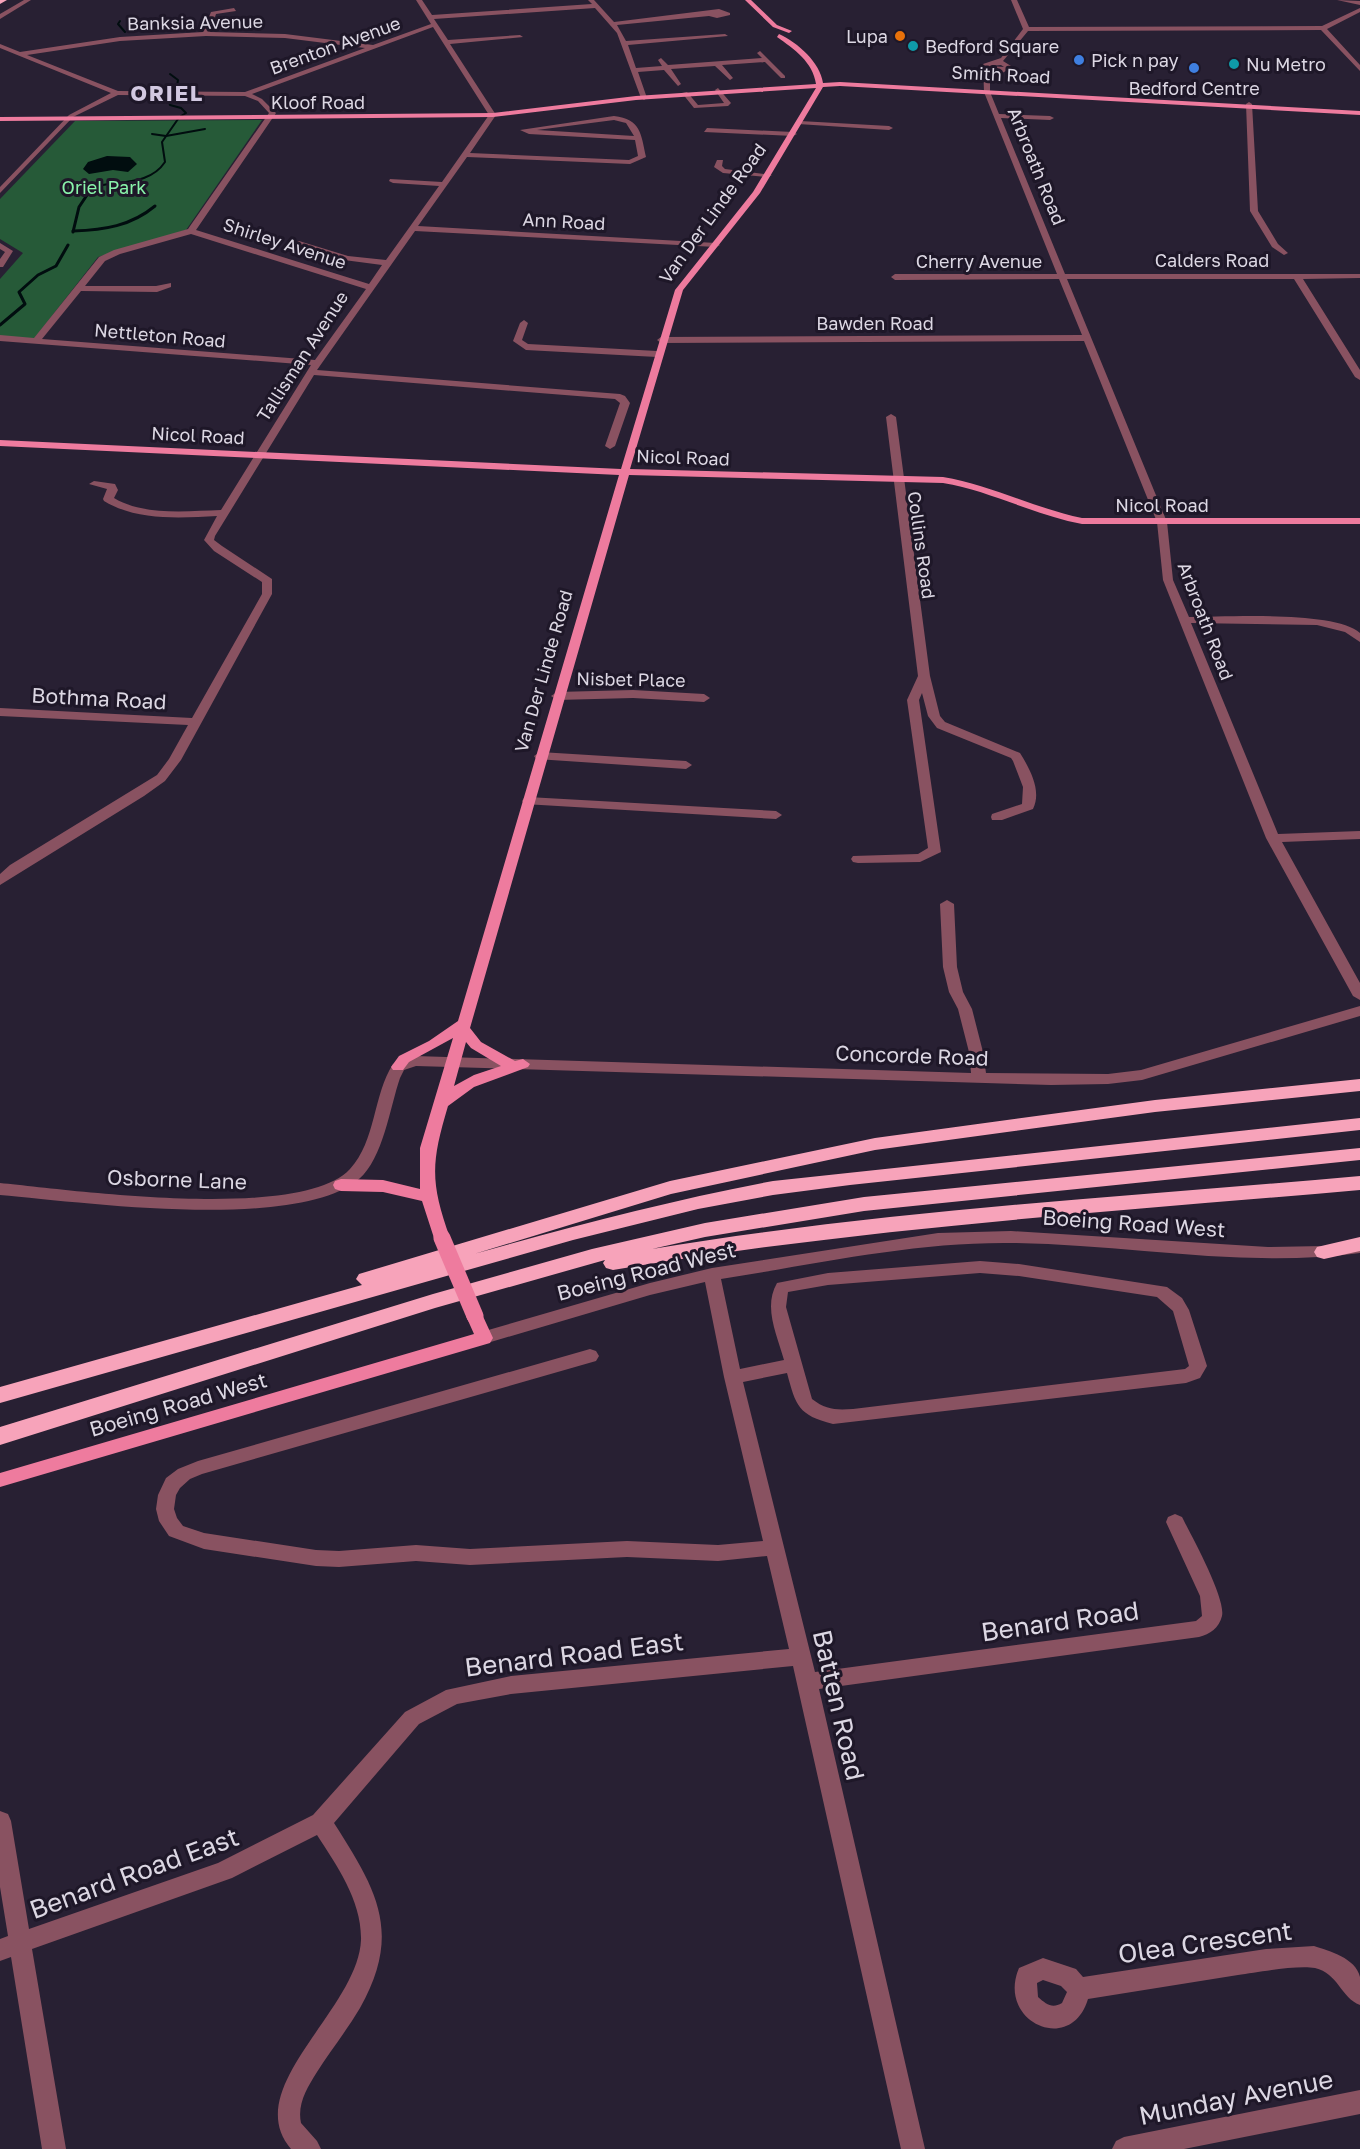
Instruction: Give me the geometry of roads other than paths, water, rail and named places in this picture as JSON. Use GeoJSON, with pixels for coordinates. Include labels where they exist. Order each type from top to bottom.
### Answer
{"type":"FeatureCollection","features":[{"type":"Feature","properties":{"kind":"highway"},"geometry":{"type":"LineString","coordinates":[[169,1347],[370,1277],[468,1246],[670,1188],[762,1167],[875,1144],[1074,1116],[1317,1090],[1360,1083]]}},
{"type":"Feature","properties":{"kind":"highway"},"geometry":{"type":"LineString","coordinates":[[0,1395],[573,1233],[698,1202],[773,1188],[1031,1158],[1360,1124]]}},
{"type":"Feature","properties":{"kind":"highway"},"geometry":{"type":"LineString","coordinates":[[0,1436],[434,1301],[591,1256],[705,1230],[864,1204],[1360,1154]]}},
{"type":"Feature","properties":{"kind":"highway"},"geometry":{"type":"LineString","coordinates":[[434,1301],[597,1266],[697,1248],[864,1225],[1360,1183]]}},
{"type":"Feature","properties":{"kind":"highway"},"geometry":{"type":"LineString","coordinates":[[1260,1193],[1360,1191]]}},
{"type":"Feature","properties":{"kind":"highway"},"geometry":{"type":"LineString","coordinates":[[1324,1252],[1360,1246]]}},
{"type":"Feature","properties":{"kind":"main road"},"geometry":{"type":"LineString","coordinates":[[742,0],[777,34],[803,54]]}},
{"type":"Feature","properties":{"kind":"main road"},"geometry":{"type":"LineString","coordinates":[[748,0],[775,26],[790,33]]}},
{"type":"Feature","properties":{"kind":"main road"},"geometry":{"type":"LineString","coordinates":[[777,34],[790,33]]}},
{"type":"Feature","properties":{"kind":"main road"},"geometry":{"type":"LineString","coordinates":[[790,33],[790,39],[803,54],[819,82]]}},
{"type":"Feature","properties":{"kind":"main road","name":"Smith Road"},"geometry":{"type":"LineString","coordinates":[[819,82],[868,81],[987,90]]}},
{"type":"Feature","properties":{"kind":"main road"},"geometry":{"type":"LineString","coordinates":[[797,85],[819,82]]}},
{"type":"Feature","properties":{"kind":"main road"},"geometry":{"type":"LineString","coordinates":[[797,85],[819,82]]}},
{"type":"Feature","properties":{"kind":"main road","name":"Smith Road"},"geometry":{"type":"LineString","coordinates":[[819,82],[1360,111]]}},
{"type":"Feature","properties":{"kind":"main road","name":"Van Der Linde Road"},"geometry":{"type":"LineString","coordinates":[[484,1338],[442,1238],[428,1197],[425,1169],[439,1107],[625,472],[657,354],[676,296],[768,175],[800,123],[819,82]]}},
{"type":"Feature","properties":{"kind":"main road","name":"Kloof Road"},"geometry":{"type":"LineString","coordinates":[[0,119],[493,115],[641,98],[797,85]]}},
{"type":"Feature","properties":{"kind":"main road","name":"Nicol Road"},"geometry":{"type":"LineString","coordinates":[[0,443],[625,472],[897,478],[966,483],[1072,519],[1162,522],[1360,521]]}},
{"type":"Feature","properties":{"kind":"main road"},"geometry":{"type":"LineString","coordinates":[[398,1068],[404,1059],[464,1026],[476,1045],[516,1064]]}},
{"type":"Feature","properties":{"kind":"main road"},"geometry":{"type":"LineString","coordinates":[[439,1107],[454,1092],[483,1076],[516,1064]]}},
{"type":"Feature","properties":{"kind":"main road"},"geometry":{"type":"LineString","coordinates":[[341,1185],[383,1185],[428,1197]]}},
{"type":"Feature","properties":{"kind":"main road","name":"Boeing Road West"},"geometry":{"type":"LineString","coordinates":[[0,1480],[484,1338]]}},
{"type":"Feature","properties":{"kind":"street"},"geometry":{"type":"LineString","coordinates":[[0,17],[28,0]]}},
{"type":"Feature","properties":{"kind":"street"},"geometry":{"type":"LineString","coordinates":[[419,0],[493,115]]}},
{"type":"Feature","properties":{"kind":"street"},"geometry":{"type":"LineString","coordinates":[[988,79],[1003,64],[1026,29],[1014,0]]}},
{"type":"Feature","properties":{"kind":"street"},"geometry":{"type":"LineString","coordinates":[[1340,0],[1360,3]]}},
{"type":"Feature","properties":{"kind":"street"},"geometry":{"type":"LineString","coordinates":[[430,17],[593,3],[614,24],[624,43],[641,98]]}},
{"type":"Feature","properties":{"kind":"street"},"geometry":{"type":"LineString","coordinates":[[206,34],[213,13],[234,10]]}},
{"type":"Feature","properties":{"kind":"street"},"geometry":{"type":"LineString","coordinates":[[1026,29],[1323,28],[1360,10]]}},
{"type":"Feature","properties":{"kind":"street"},"geometry":{"type":"LineString","coordinates":[[614,24],[710,14]]}},
{"type":"Feature","properties":{"kind":"street","name":"Brenton Avenue"},"geometry":{"type":"LineString","coordinates":[[246,94],[434,25]]}},
{"type":"Feature","properties":{"kind":"street"},"geometry":{"type":"LineString","coordinates":[[1323,28],[1360,69]]}},
{"type":"Feature","properties":{"kind":"street","name":"Banksia Avenue"},"geometry":{"type":"LineString","coordinates":[[19,54],[120,39],[206,34],[280,36],[372,47]]}},
{"type":"Feature","properties":{"kind":"street"},"geometry":{"type":"LineString","coordinates":[[624,43],[725,36]]}},
{"type":"Feature","properties":{"kind":"street"},"geometry":{"type":"LineString","coordinates":[[445,42],[520,37]]}},
{"type":"Feature","properties":{"kind":"street"},"geometry":{"type":"LineString","coordinates":[[0,46],[117,93],[246,94],[260,100],[273,113],[191,231],[106,256],[36,341]]}},
{"type":"Feature","properties":{"kind":"street"},"geometry":{"type":"LineString","coordinates":[[759,53],[783,77]]}},
{"type":"Feature","properties":{"kind":"street"},"geometry":{"type":"LineString","coordinates":[[659,58],[678,84]]}},
{"type":"Feature","properties":{"kind":"street"},"geometry":{"type":"LineString","coordinates":[[633,70],[766,60]]}},
{"type":"Feature","properties":{"kind":"street"},"geometry":{"type":"LineString","coordinates":[[717,64],[730,78]]}},
{"type":"Feature","properties":{"kind":"street","name":"Arbroath Road"},"geometry":{"type":"LineString","coordinates":[[1003,64],[990,65],[987,90],[1162,522],[1165,566],[1184,620],[1274,838],[1360,996]]}},
{"type":"Feature","properties":{"kind":"street"},"geometry":{"type":"LineString","coordinates":[[686,94],[694,106],[707,108],[728,104],[719,91]]}},
{"type":"Feature","properties":{"kind":"street"},"geometry":{"type":"LineString","coordinates":[[0,191],[70,118],[117,93]]}},
{"type":"Feature","properties":{"kind":"street"},"geometry":{"type":"LineString","coordinates":[[1249,105],[1254,211],[1275,245],[1284,253]]}},
{"type":"Feature","properties":{"kind":"street","name":"Tallisman Avenue"},"geometry":{"type":"LineString","coordinates":[[0,881],[15,868],[153,784],[176,759],[269,589],[268,581],[261,575],[210,544],[210,536],[314,368],[369,287],[493,115]]}},
{"type":"Feature","properties":{"kind":"street"},"geometry":{"type":"LineString","coordinates":[[997,116],[1050,118]]}},
{"type":"Feature","properties":{"kind":"street"},"geometry":{"type":"LineString","coordinates":[[464,155],[630,162],[642,157],[637,138],[632,122],[623,118],[544,130],[637,138]]}},
{"type":"Feature","properties":{"kind":"street"},"geometry":{"type":"LineString","coordinates":[[800,123],[889,128]]}},
{"type":"Feature","properties":{"kind":"street"},"geometry":{"type":"LineString","coordinates":[[707,130],[793,134]]}},
{"type":"Feature","properties":{"kind":"street"},"geometry":{"type":"LineString","coordinates":[[720,162],[718,167],[723,171],[768,175]]}},
{"type":"Feature","properties":{"kind":"street"},"geometry":{"type":"LineString","coordinates":[[393,181],[444,184]]}},
{"type":"Feature","properties":{"kind":"street","name":"Ann Road"},"geometry":{"type":"LineString","coordinates":[[411,228],[716,245]]}},
{"type":"Feature","properties":{"kind":"street","name":"Shirley Avenue"},"geometry":{"type":"LineString","coordinates":[[191,231],[369,287]]}},
{"type":"Feature","properties":{"kind":"street"},"geometry":{"type":"LineString","coordinates":[[299,243],[347,258],[386,263]]}},
{"type":"Feature","properties":{"kind":"street"},"geometry":{"type":"LineString","coordinates":[[0,244],[9,251],[0,265]]}},
{"type":"Feature","properties":{"kind":"street"},"geometry":{"type":"LineString","coordinates":[[1297,276],[1360,377]]}},
{"type":"Feature","properties":{"kind":"street","name":"Calders Road"},"geometry":{"type":"LineString","coordinates":[[1063,277],[1360,276]]}},
{"type":"Feature","properties":{"kind":"street","name":"Cherry Avenue"},"geometry":{"type":"LineString","coordinates":[[896,277],[1063,277]]}},
{"type":"Feature","properties":{"kind":"street"},"geometry":{"type":"LineString","coordinates":[[79,288],[157,289],[168,285]]}},
{"type":"Feature","properties":{"kind":"street"},"geometry":{"type":"LineString","coordinates":[[524,324],[517,341],[526,347],[657,354]]}},
{"type":"Feature","properties":{"kind":"street","name":"Nettleton Road"},"geometry":{"type":"LineString","coordinates":[[0,338],[617,396],[625,403],[610,446]]}},
{"type":"Feature","properties":{"kind":"street","name":"Bawden Road"},"geometry":{"type":"LineString","coordinates":[[662,340],[1088,338]]}},
{"type":"Feature","properties":{"kind":"street","name":"Collins Road"},"geometry":{"type":"LineString","coordinates":[[891,417],[924,676],[934,716],[941,725],[1016,756],[1031,795],[1030,801],[1022,810],[997,817]]}},
{"type":"Feature","properties":{"kind":"street"},"geometry":{"type":"LineString","coordinates":[[94,484],[111,486],[113,490],[108,499],[115,505],[123,507],[186,513],[224,513]]}},
{"type":"Feature","properties":{"kind":"street"},"geometry":{"type":"LineString","coordinates":[[1184,620],[1317,622],[1349,629],[1360,639]]}},
{"type":"Feature","properties":{"kind":"street"},"geometry":{"type":"LineString","coordinates":[[858,859],[920,858],[934,852],[913,700],[924,676]]}},
{"type":"Feature","properties":{"kind":"street","name":"Nisbet Place"},"geometry":{"type":"LineString","coordinates":[[558,696],[633,694],[704,698]]}},
{"type":"Feature","properties":{"kind":"street","name":"Bothma Road"},"geometry":{"type":"LineString","coordinates":[[0,712],[197,722]]}},
{"type":"Feature","properties":{"kind":"street"},"geometry":{"type":"LineString","coordinates":[[540,756],[686,765]]}},
{"type":"Feature","properties":{"kind":"street"},"geometry":{"type":"LineString","coordinates":[[528,801],[776,815]]}},
{"type":"Feature","properties":{"kind":"street"},"geometry":{"type":"LineString","coordinates":[[1274,838],[1360,835]]}},
{"type":"Feature","properties":{"kind":"street"},"geometry":{"type":"LineString","coordinates":[[947,904],[950,967],[956,992],[965,1009],[976,1052],[979,1078]]}},
{"type":"Feature","properties":{"kind":"street","name":"Concorde Road"},"geometry":{"type":"LineString","coordinates":[[454,1062],[979,1078],[1108,1079],[1142,1075],[1360,1011]]}},
{"type":"Feature","properties":{"kind":"street"},"geometry":{"type":"LineString","coordinates":[[398,1068],[415,1061],[454,1062]]}},
{"type":"Feature","properties":{"kind":"street","name":"Osborne Lane"},"geometry":{"type":"LineString","coordinates":[[0,1189],[213,1204],[299,1197],[341,1185],[354,1175],[368,1155],[392,1078],[398,1068]]}},
{"type":"Feature","properties":{"kind":"street","name":"Boeing Road West"},"geometry":{"type":"LineString","coordinates":[[484,1338],[650,1289],[712,1274],[963,1237],[1011,1237],[1218,1252],[1324,1252]]}},
{"type":"Feature","properties":{"kind":"street"},"geometry":{"type":"LineString","coordinates":[[980,1267],[1019,1270],[1161,1291],[1170,1296],[1181,1310],[1198,1365],[1194,1373],[1186,1376],[853,1416],[833,1416],[817,1413],[804,1402],[795,1365],[778,1307],[783,1287],[828,1279],[980,1267]]}},
{"type":"Feature","properties":{"kind":"street","name":"Batten Road"},"geometry":{"type":"LineString","coordinates":[[712,1274],[733,1377],[807,1682],[913,2149]]}},
{"type":"Feature","properties":{"kind":"street"},"geometry":{"type":"LineString","coordinates":[[591,1356],[198,1468],[184,1474],[173,1483],[167,1495],[165,1509],[168,1521],[176,1531],[204,1541],[339,1559],[416,1553],[470,1557],[627,1549],[718,1553],[774,1548]]}},
{"type":"Feature","properties":{"kind":"street"},"geometry":{"type":"LineString","coordinates":[[733,1377],[795,1365]]}},
{"type":"Feature","properties":{"kind":"street","name":"Benard Road"},"geometry":{"type":"LineString","coordinates":[[807,1682],[1199,1629],[1208,1625],[1213,1618],[1214,1609],[1175,1522]]}},
{"type":"Feature","properties":{"kind":"street","name":"Benard Road East"},"geometry":{"type":"LineString","coordinates":[[11,1947],[224,1871],[321,1822],[412,1718],[453,1696],[511,1685],[800,1657]]}},
{"type":"Feature","properties":{"kind":"street"},"geometry":{"type":"LineString","coordinates":[[0,1821],[11,1947],[54,2149]]}},
{"type":"Feature","properties":{"kind":"street"},"geometry":{"type":"LineString","coordinates":[[309,2149],[292,2130],[288,2115],[292,2096],[304,2072],[349,2005],[369,1959],[372,1939],[368,1909],[357,1881],[321,1822]]}},
{"type":"Feature","properties":{"kind":"street","name":"Olea Crescent"},"geometry":{"type":"LineString","coordinates":[[1079,1989],[1266,1960],[1314,1957],[1331,1963],[1345,1973],[1360,1994]]}},
{"type":"Feature","properties":{"kind":"street","name":"Munday Avenue"},"geometry":{"type":"LineString","coordinates":[[1124,2149],[1360,2102]]}},
{"type":"Feature","properties":{"kind":"waterway"},"geometry":{"type":"LineString","coordinates":[[120,21],[118,24],[125,32]]}},
{"type":"Feature","properties":{"kind":"waterway"},"geometry":{"type":"LineString","coordinates":[[170,74],[178,80],[177,86]]}},
{"type":"Feature","properties":{"kind":"waterway"},"geometry":{"type":"LineString","coordinates":[[173,96],[169,102],[170,105],[181,108],[186,113],[181,116]]}},
{"type":"Feature","properties":{"kind":"waterway"},"geometry":{"type":"LineString","coordinates":[[166,136],[178,119]]}},
{"type":"Feature","properties":{"kind":"waterway"},"geometry":{"type":"LineString","coordinates":[[166,136],[205,129]]}},
{"type":"Feature","properties":{"kind":"waterway"},"geometry":{"type":"LineString","coordinates":[[152,134],[166,136]]}},
{"type":"Feature","properties":{"kind":"waterway"},"geometry":{"type":"LineString","coordinates":[[103,185],[137,180],[153,174],[165,162],[162,142],[166,136]]}},
{"type":"Feature","properties":{"kind":"waterway"},"geometry":{"type":"LineString","coordinates":[[73,231],[79,207],[87,195]]}},
{"type":"Feature","properties":{"kind":"waterway"},"geometry":{"type":"LineString","coordinates":[[73,231],[117,226],[146,213],[155,206]]}},
{"type":"Feature","properties":{"kind":"waterway","name":"ORIEL"},"geometry":{"type":"LineString","coordinates":[[0,325],[25,304],[19,292],[38,275],[56,266],[68,245]]}},
{"type":"Feature","properties":{"kind":"place","name":"Lupa"},"geometry":{"type":"Point","coordinates":[900,36]}},
{"type":"Feature","properties":{"kind":"place","name":"Bedford Square"},"geometry":{"type":"Point","coordinates":[913,46]}},
{"type":"Feature","properties":{"kind":"place","name":"Pick n pay"},"geometry":{"type":"Point","coordinates":[1079,60]}},
{"type":"Feature","properties":{"kind":"place","name":"Nu Metro"},"geometry":{"type":"Point","coordinates":[1234,64]}},
{"type":"Feature","properties":{"kind":"place","name":"Bedford Centre"},"geometry":{"type":"Point","coordinates":[1194,68]}},
{"type":"Feature","properties":{"kind":"district","name":"ORIEL"},"geometry":{"type":"Point","coordinates":[167,92]}},
{"type":"Feature","properties":{"kind":"park label","name":"Oriel Park"},"geometry":{"type":"Point","coordinates":[104,187]}}]}
